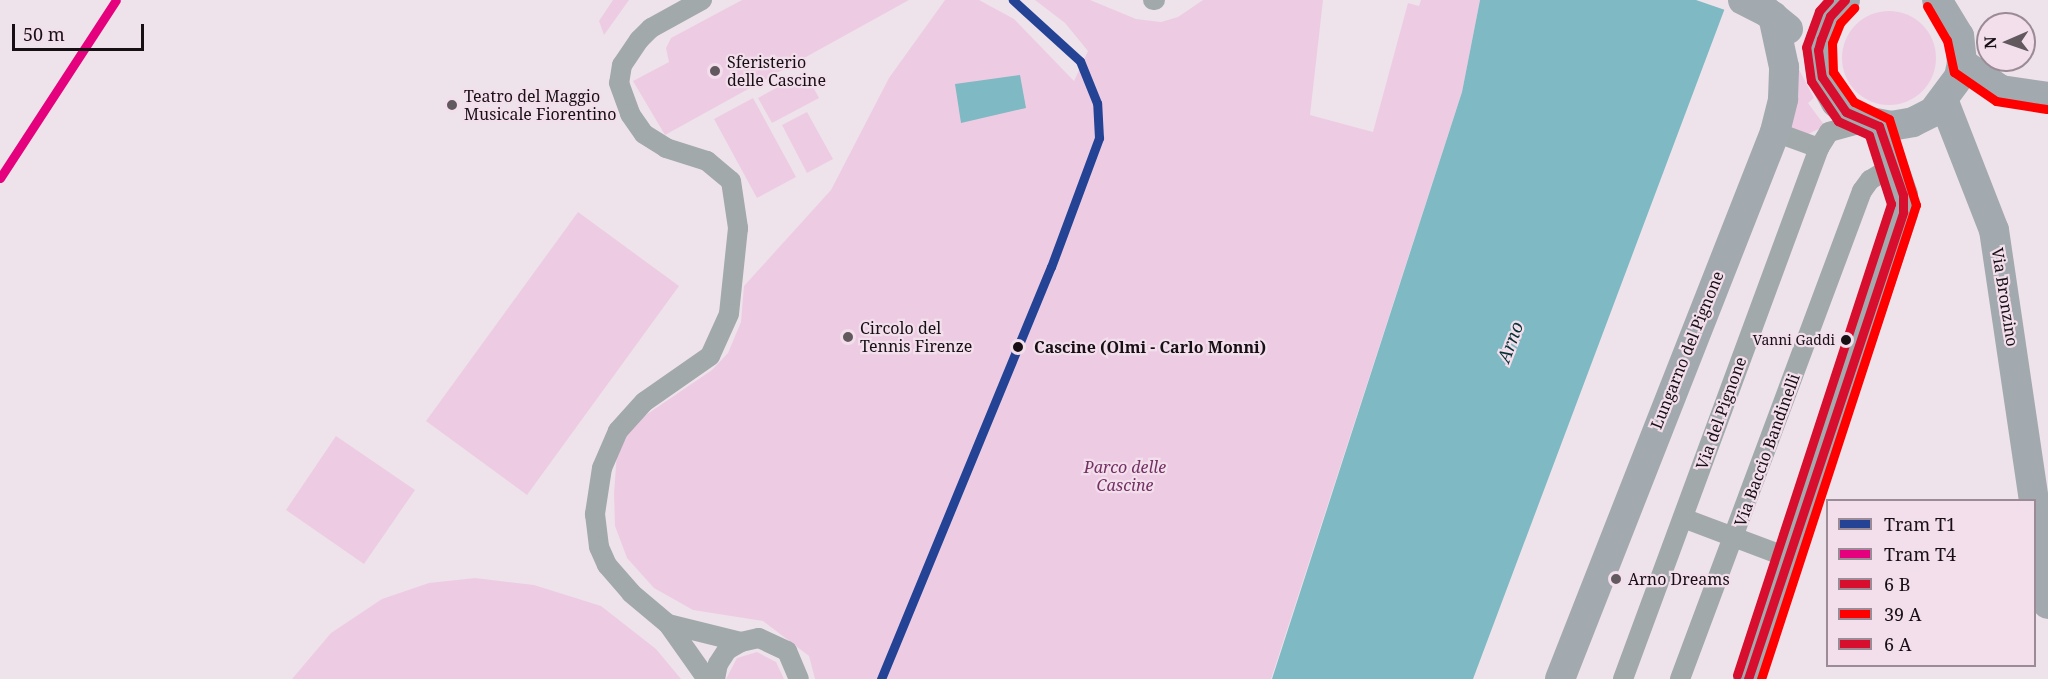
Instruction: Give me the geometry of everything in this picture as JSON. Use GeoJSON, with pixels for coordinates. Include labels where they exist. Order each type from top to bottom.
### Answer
{"type":"FeatureCollection","features":[{"type":"Feature","properties":{"kind":"main road"},"geometry":{"type":"LineString","coordinates":[[1845,0],[1824,27],[1818,55],[1822,77],[1831,94],[1846,112],[1871,125],[1913,122],[1944,102],[1962,63],[1959,36],[1937,0]]}},
{"type":"Feature","properties":{"kind":"main road"},"geometry":{"type":"LineString","coordinates":[[1759,8],[1818,55]]}},
{"type":"Feature","properties":{"kind":"main road","name":"Lungarno del Pignone"},"geometry":{"type":"LineString","coordinates":[[1560,679],[1775,132],[1784,83],[1759,8]]}},
{"type":"Feature","properties":{"kind":"main road"},"geometry":{"type":"LineString","coordinates":[[1962,63],[1992,86],[2048,97]]}},
{"type":"Feature","properties":{"kind":"main road","name":"Via Bronzino"},"geometry":{"type":"LineString","coordinates":[[1944,102],[1994,230],[2034,499]]}},
{"type":"Feature","properties":{"kind":"main road"},"geometry":{"type":"LineString","coordinates":[[1748,679],[1902,212],[1903,195],[1893,166],[1871,125]]}},
{"type":"Feature","properties":{"kind":"main road"},"geometry":{"type":"LineString","coordinates":[[2036,521],[2048,604]]}},
{"type":"Feature","properties":{"kind":"street"},"geometry":{"type":"LineString","coordinates":[[702,0],[651,28],[639,40],[622,65],[619,83],[630,114],[644,134],[666,148],[700,157],[727,175],[734,189],[738,228],[729,314],[714,351],[693,371],[633,412],[612,442],[599,483],[597,534],[607,565],[631,593],[668,624],[707,679]]}},
{"type":"Feature","properties":{"kind":"street"},"geometry":{"type":"LineString","coordinates":[[1775,132],[1819,148],[1829,132],[1871,125]]}},
{"type":"Feature","properties":{"kind":"street","name":"Via del Pignone"},"geometry":{"type":"LineString","coordinates":[[1623,679],[1819,148]]}},
{"type":"Feature","properties":{"kind":"street","name":"Via Baccio Bandinelli"},"geometry":{"type":"LineString","coordinates":[[1680,679],[1735,538],[1862,191],[1870,180],[1893,166]]}},
{"type":"Feature","properties":{"kind":"street"},"geometry":{"type":"LineString","coordinates":[[1683,518],[1787,557]]}},
{"type":"Feature","properties":{"kind":"street"},"geometry":{"type":"LineString","coordinates":[[668,624],[741,642],[770,640],[787,651],[800,675]]}},
{"type":"Feature","properties":{"kind":"street"},"geometry":{"type":"LineString","coordinates":[[715,679],[721,658],[741,642]]}},
{"type":"Feature","properties":{"kind":"green space"},"geometry":{"type":"Polygon","coordinates":[[[613,0],[629,0],[604,35],[599,21],[613,0]]]}},
{"type":"Feature","properties":{"kind":"green space","name":"Sferisterio delle Cascine"},"geometry":{"type":"Polygon","coordinates":[[[742,0],[909,0],[665,135],[633,81],[669,62],[666,48],[671,38],[742,0]]]}},
{"type":"Feature","properties":{"kind":"green space","name":"Parco delle Cascine"},"geometry":{"type":"Polygon","coordinates":[[[945,0],[979,0],[1014,19],[1074,81],[1088,51],[1065,23],[1035,0],[1090,0],[1136,19],[1161,22],[1178,17],[1203,0],[1323,0],[1310,115],[1373,132],[1408,3],[1419,6],[1421,0],[1480,0],[1462,92],[1271,679],[815,679],[809,656],[763,621],[693,610],[654,588],[627,558],[615,526],[614,494],[617,452],[625,435],[637,421],[712,370],[728,353],[741,322],[744,286],[831,190],[889,78],[945,0]]]}},
{"type":"Feature","properties":{"kind":"green space"},"geometry":{"type":"Polygon","coordinates":[[[1889,11],[1907,14],[1922,25],[1933,40],[1936,58],[1933,76],[1922,91],[1907,102],[1889,105],[1871,102],[1856,91],[1845,76],[1842,58],[1845,40],[1856,25],[1871,14],[1889,11]]]}},
{"type":"Feature","properties":{"kind":"green space"},"geometry":{"type":"Polygon","coordinates":[[[1794,60],[1814,98],[1808,103],[1825,126],[1806,135],[1790,131],[1794,60]]]}},
{"type":"Feature","properties":{"kind":"green space"},"geometry":{"type":"Polygon","coordinates":[[[805,72],[819,98],[772,123],[758,98],[805,72]]]}},
{"type":"Feature","properties":{"kind":"green space"},"geometry":{"type":"Polygon","coordinates":[[[753,98],[796,177],[757,198],[714,119],[753,98]]]}},
{"type":"Feature","properties":{"kind":"green space"},"geometry":{"type":"Polygon","coordinates":[[[807,112],[833,159],[807,173],[782,125],[807,112]]]}},
{"type":"Feature","properties":{"kind":"green space"},"geometry":{"type":"Polygon","coordinates":[[[578,212],[679,286],[527,495],[426,421],[578,212]]]}},
{"type":"Feature","properties":{"kind":"green space"},"geometry":{"type":"Polygon","coordinates":[[[336,436],[415,490],[364,564],[286,510],[336,436]]]}},
{"type":"Feature","properties":{"kind":"green space"},"geometry":{"type":"Polygon","coordinates":[[[475,578],[534,585],[601,606],[656,649],[681,679],[292,679],[331,633],[382,599],[429,583],[475,578]]]}},
{"type":"Feature","properties":{"kind":"green space"},"geometry":{"type":"Polygon","coordinates":[[[757,652],[776,662],[784,679],[726,679],[737,658],[757,652]]]}},
{"type":"Feature","properties":{"kind":"water","name":"Arno"},"geometry":{"type":"Polygon","coordinates":[[[1480,0],[1728,0],[1473,679],[1272,679],[1462,92],[1480,0]]]}},
{"type":"Feature","properties":{"kind":"water"},"geometry":{"type":"Polygon","coordinates":[[[1020,75],[1026,108],[961,123],[955,84],[1020,75]]]}},
{"type":"Feature","properties":{"kind":"pier"},"geometry":{"type":"Polygon","coordinates":[[[1696,0],[1731,0],[1728,11],[1696,0]]]}},
{"type":"Feature","properties":{"kind":"tram line","name":"T4"},"geometry":{"type":"LineString","coordinates":[[0,178],[116,0]]}},
{"type":"Feature","properties":{"kind":"tram line","name":"T1"},"geometry":{"type":"LineString","coordinates":[[881,679],[1051,267],[1099,138],[1097,103],[1080,61],[1013,0]]}},
{"type":"Feature","properties":{"kind":"transit line"},"geometry":{"type":"LineString","coordinates":[[1737,675],[1891,204],[1869,135],[1838,121],[1811,81],[1806,47],[1819,11],[1829,0]]}},
{"type":"Feature","properties":{"kind":"transit line"},"geometry":{"type":"LineString","coordinates":[[1845,0],[1830,16],[1821,39],[1818,50],[1822,77],[1846,112],[1879,126]]}},
{"type":"Feature","properties":{"kind":"transit line"},"geometry":{"type":"LineString","coordinates":[[1927,6],[1947,40],[1954,72],[1996,101],[2046,109]]}},
{"type":"Feature","properties":{"kind":"transit line"},"geometry":{"type":"LineString","coordinates":[[1761,679],[1916,205],[1889,119],[1854,102],[1833,72],[1832,43],[1840,23],[1854,8]]}},
{"type":"Feature","properties":{"kind":"transit line"},"geometry":{"type":"LineString","coordinates":[[1748,679],[1903,212],[1903,195],[1879,126]]}},
{"type":"Feature","properties":{"kind":"place","name":"Sferisterio delle Cascine"},"geometry":{"type":"Point","coordinates":[715,71]}},
{"type":"Feature","properties":{"kind":"place","name":"Teatro del Maggio Musicale Fiorentino"},"geometry":{"type":"Point","coordinates":[452,105]}},
{"type":"Feature","properties":{"kind":"place","name":"Circolo del Tennis Firenze"},"geometry":{"type":"Point","coordinates":[848,337]}},
{"type":"Feature","properties":{"kind":"place","name":"Vanni Gaddi"},"geometry":{"type":"Point","coordinates":[1846,340]}},
{"type":"Feature","properties":{"kind":"place","name":"Cascine (Olmi - Carlo Monni)"},"geometry":{"type":"Point","coordinates":[1018,347]}},
{"type":"Feature","properties":{"kind":"place","name":"Arno Dreams"},"geometry":{"type":"Point","coordinates":[1616,579]}}]}
